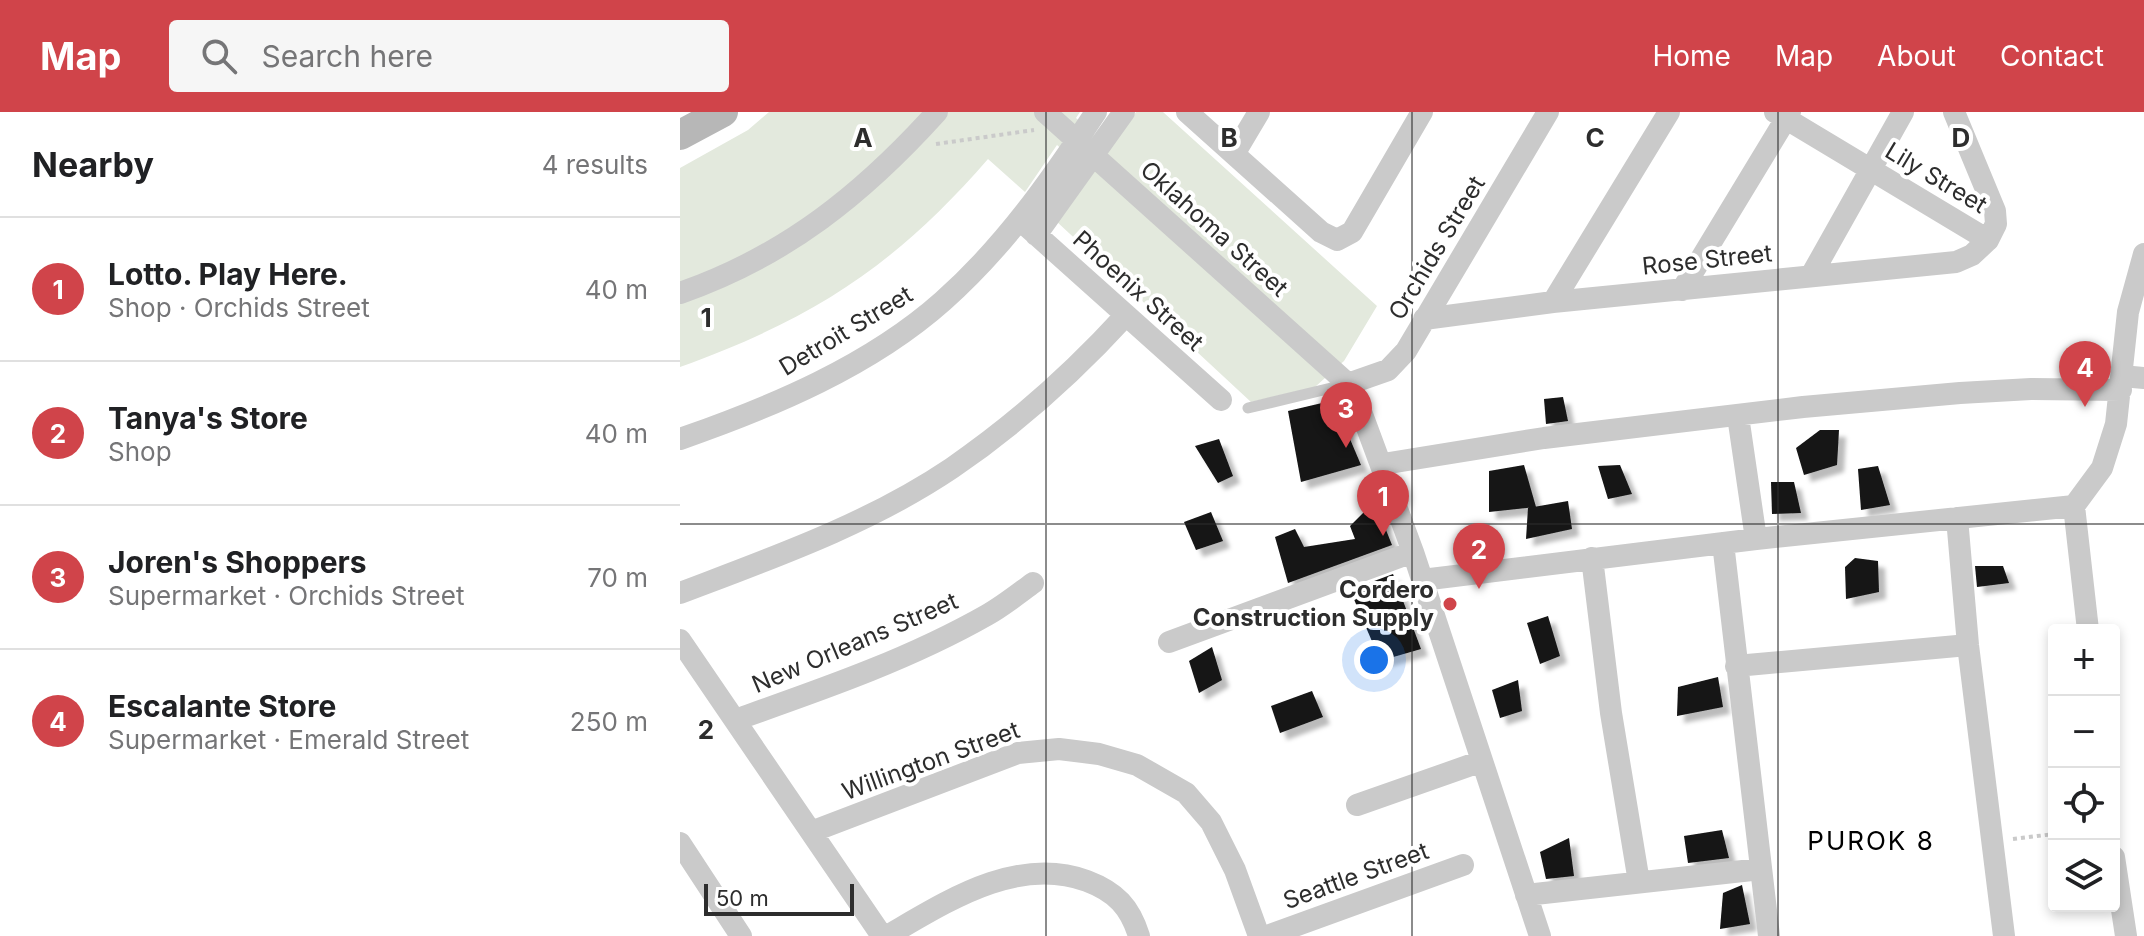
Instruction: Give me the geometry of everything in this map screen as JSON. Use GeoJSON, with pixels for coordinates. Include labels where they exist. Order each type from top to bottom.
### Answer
{"type":"FeatureCollection","features":[{"type":"Feature","properties":{"kind":"main road"},"geometry":{"type":"LineString","coordinates":[[680,135],[723,112]]}},
{"type":"Feature","properties":{"kind":"street"},"geometry":{"type":"LineString","coordinates":[[680,293],[774,249],[818,222],[858,193],[937,112]]}},
{"type":"Feature","properties":{"kind":"street","name":"Detroit Street"},"geometry":{"type":"LineString","coordinates":[[1086,148],[1096,112]]}},
{"type":"Feature","properties":{"kind":"street","name":"Detroit Street"},"geometry":{"type":"LineString","coordinates":[[680,439],[767,406],[846,367],[943,301],[1028,228],[1086,148],[1124,112]]}},
{"type":"Feature","properties":{"kind":"street"},"geometry":{"type":"LineString","coordinates":[[1187,112],[1327,237],[1342,240],[1352,232],[1422,112]]}},
{"type":"Feature","properties":{"kind":"street"},"geometry":{"type":"LineString","coordinates":[[1234,154],[1259,112]]}},
{"type":"Feature","properties":{"kind":"street","name":"Orchids Street"},"geometry":{"type":"LineString","coordinates":[[1348,384],[1375,376],[1397,363],[1548,112]]}},
{"type":"Feature","properties":{"kind":"street"},"geometry":{"type":"LineString","coordinates":[[1553,302],[1669,112]]}},
{"type":"Feature","properties":{"kind":"street"},"geometry":{"type":"LineString","coordinates":[[1812,274],[1903,112]]}},
{"type":"Feature","properties":{"kind":"street"},"geometry":{"type":"LineString","coordinates":[[1954,112],[1995,208],[1996,224],[1988,240]]}},
{"type":"Feature","properties":{"kind":"street"},"geometry":{"type":"LineString","coordinates":[[1682,290],[1784,114]]}},
{"type":"Feature","properties":{"kind":"street","name":"Lily Street"},"geometry":{"type":"LineString","coordinates":[[1784,114],[1988,240]]}},
{"type":"Feature","properties":{"kind":"street","name":"Oklahoma Street"},"geometry":{"type":"LineString","coordinates":[[1050,116],[1348,384]]}},
{"type":"Feature","properties":{"kind":"street","name":"Phoenix Street"},"geometry":{"type":"LineString","coordinates":[[1028,228],[1221,400]]}},
{"type":"Feature","properties":{"kind":"street","name":"Rose Street"},"geometry":{"type":"LineString","coordinates":[[1424,319],[1812,274],[1956,262],[1972,255],[1988,240]]}},
{"type":"Feature","properties":{"kind":"street"},"geometry":{"type":"LineString","coordinates":[[2087,624],[2074,506],[2102,468],[2129,382],[2134,350],[2128,312],[2144,254]]}},
{"type":"Feature","properties":{"kind":"street"},"geometry":{"type":"LineString","coordinates":[[680,593],[822,537],[950,469],[1049,393],[1126,315]]}},
{"type":"Feature","properties":{"kind":"street"},"geometry":{"type":"LineString","coordinates":[[1383,464],[1544,438],[1738,416],[1960,393],[2129,382]]}},
{"type":"Feature","properties":{"kind":"street"},"geometry":{"type":"LineString","coordinates":[[1348,384],[1383,464],[1540,936]]}},
{"type":"Feature","properties":{"kind":"street"},"geometry":{"type":"LineString","coordinates":[[1738,416],[1756,539]]}},
{"type":"Feature","properties":{"kind":"street"},"geometry":{"type":"LineString","coordinates":[[1422,580],[1756,539],[2074,506]]}},
{"type":"Feature","properties":{"kind":"street"},"geometry":{"type":"LineString","coordinates":[[1957,518],[1968,645],[2004,936]]}},
{"type":"Feature","properties":{"kind":"street"},"geometry":{"type":"LineString","coordinates":[[1723,543],[1769,936]]}},
{"type":"Feature","properties":{"kind":"street"},"geometry":{"type":"LineString","coordinates":[[1169,642],[1413,552]]}},
{"type":"Feature","properties":{"kind":"street"},"geometry":{"type":"LineString","coordinates":[[1592,558],[1611,713],[1639,882]]}},
{"type":"Feature","properties":{"kind":"street","name":"New Orleans Street"},"geometry":{"type":"LineString","coordinates":[[735,720],[843,681],[914,651],[987,615],[1033,583]]}},
{"type":"Feature","properties":{"kind":"street"},"geometry":{"type":"LineString","coordinates":[[680,640],[885,936],[952,898],[1001,879],[1036,874],[1069,875],[1107,889],[1132,915],[1139,936]]}},
{"type":"Feature","properties":{"kind":"street"},"geometry":{"type":"LineString","coordinates":[[1736,666],[1968,645]]}},
{"type":"Feature","properties":{"kind":"street","name":"Willington Street"},"geometry":{"type":"LineString","coordinates":[[811,832],[1018,753],[1059,749],[1099,754],[1137,765],[1186,793],[1211,822],[1235,870],[1259,936]]}},
{"type":"Feature","properties":{"kind":"street"},"geometry":{"type":"LineString","coordinates":[[1357,805],[1482,761]]}},
{"type":"Feature","properties":{"kind":"street"},"geometry":{"type":"LineString","coordinates":[[683,856],[741,936]]}},
{"type":"Feature","properties":{"kind":"street","name":"Seattle Street"},"geometry":{"type":"LineString","coordinates":[[1267,936],[1463,865]]}},
{"type":"Feature","properties":{"kind":"street"},"geometry":{"type":"LineString","coordinates":[[1526,895],[1761,869]]}},
{"type":"Feature","properties":{"kind":"street"},"geometry":{"type":"LineString","coordinates":[[2120,896],[2126,936]]}},
{"type":"Feature","properties":{"kind":"lane"},"geometry":{"type":"LineString","coordinates":[[1248,408],[1348,384]]}},
{"type":"Feature","properties":{"kind":"path"},"geometry":{"type":"LineString","coordinates":[[911,140],[932,144],[1015,134],[1033,130],[1050,116]]}},
{"type":"Feature","properties":{"kind":"path"},"geometry":{"type":"LineString","coordinates":[[1992,841],[2048,835]]}},
{"type":"Feature","properties":{"kind":"shaded area"},"geometry":{"type":"Polygon","coordinates":[[[769,112],[1080,112],[1076,118],[1109,148],[1136,112],[1163,112],[1377,306],[1344,361],[1315,387],[1251,402],[1056,221],[1090,174],[1057,145],[1025,192],[988,159],[919,230],[849,285],[771,329],[680,367],[680,168],[748,130],[769,112]]]}},
{"type":"Feature","properties":{"kind":"building"},"geometry":{"type":"Polygon","coordinates":[[[1563,397],[1568,421],[1546,424],[1544,399],[1563,397]]]}},
{"type":"Feature","properties":{"kind":"building"},"geometry":{"type":"Polygon","coordinates":[[[1339,399],[1347,432],[1361,465],[1301,482],[1288,411],[1339,399]]]}},
{"type":"Feature","properties":{"kind":"building"},"geometry":{"type":"Polygon","coordinates":[[[1820,430],[1839,430],[1837,465],[1804,475],[1796,448],[1820,430]]]}},
{"type":"Feature","properties":{"kind":"building"},"geometry":{"type":"Polygon","coordinates":[[[1219,439],[1233,476],[1218,483],[1195,446],[1219,439]]]}},
{"type":"Feature","properties":{"kind":"building"},"geometry":{"type":"Polygon","coordinates":[[[1524,465],[1536,507],[1489,512],[1489,471],[1524,465]]]}},
{"type":"Feature","properties":{"kind":"building"},"geometry":{"type":"Polygon","coordinates":[[[1620,465],[1632,494],[1608,499],[1598,466],[1620,465]]]}},
{"type":"Feature","properties":{"kind":"building"},"geometry":{"type":"Polygon","coordinates":[[[1878,466],[1890,505],[1861,510],[1858,469],[1878,466]]]}},
{"type":"Feature","properties":{"kind":"building"},"geometry":{"type":"Polygon","coordinates":[[[1771,482],[1794,482],[1801,513],[1772,514],[1771,482]]]}},
{"type":"Feature","properties":{"kind":"building"},"geometry":{"type":"Polygon","coordinates":[[[1568,501],[1572,529],[1526,539],[1528,508],[1568,501]]]}},
{"type":"Feature","properties":{"kind":"building"},"geometry":{"type":"Polygon","coordinates":[[[1378,510],[1392,545],[1288,583],[1275,537],[1295,529],[1304,547],[1355,539],[1350,526],[1365,511],[1378,510]]]}},
{"type":"Feature","properties":{"kind":"building"},"geometry":{"type":"Polygon","coordinates":[[[1211,512],[1223,541],[1196,550],[1184,522],[1211,512]]]}},
{"type":"Feature","properties":{"kind":"building"},"geometry":{"type":"Polygon","coordinates":[[[1855,558],[1878,561],[1879,592],[1846,599],[1845,567],[1855,558]]]}},
{"type":"Feature","properties":{"kind":"building"},"geometry":{"type":"Polygon","coordinates":[[[1975,566],[2003,566],[2009,583],[1977,587],[1975,566]]]}},
{"type":"Feature","properties":{"kind":"building"},"geometry":{"type":"Polygon","coordinates":[[[1393,574],[1421,649],[1376,662],[1377,653],[1350,590],[1393,574]]]}},
{"type":"Feature","properties":{"kind":"building"},"geometry":{"type":"Polygon","coordinates":[[[1548,616],[1560,656],[1540,664],[1527,623],[1548,616]]]}},
{"type":"Feature","properties":{"kind":"building"},"geometry":{"type":"Polygon","coordinates":[[[1212,647],[1222,680],[1199,693],[1189,661],[1212,647]]]}},
{"type":"Feature","properties":{"kind":"building"},"geometry":{"type":"Polygon","coordinates":[[[1718,677],[1723,707],[1677,716],[1678,687],[1718,677]]]}},
{"type":"Feature","properties":{"kind":"building"},"geometry":{"type":"Polygon","coordinates":[[[1518,680],[1522,711],[1500,718],[1492,690],[1518,680]]]}},
{"type":"Feature","properties":{"kind":"building"},"geometry":{"type":"Polygon","coordinates":[[[1312,691],[1323,717],[1280,733],[1271,706],[1312,691]]]}},
{"type":"Feature","properties":{"kind":"building"},"geometry":{"type":"Polygon","coordinates":[[[1722,830],[1729,858],[1688,863],[1684,836],[1722,830]]]}},
{"type":"Feature","properties":{"kind":"building"},"geometry":{"type":"Polygon","coordinates":[[[1569,838],[1574,876],[1546,879],[1540,852],[1569,838]]]}},
{"type":"Feature","properties":{"kind":"building"},"geometry":{"type":"Polygon","coordinates":[[[1742,885],[1750,924],[1720,929],[1723,893],[1742,885]]]}},
{"type":"Feature","properties":{"kind":"place","name":"Escalante Store"},"geometry":{"type":"Point","coordinates":[2085,407]}},
{"type":"Feature","properties":{"kind":"place","name":"Joren's Shoppers"},"geometry":{"type":"Point","coordinates":[1346,448]}},
{"type":"Feature","properties":{"kind":"place","name":"Lotto. Play Here."},"geometry":{"type":"Point","coordinates":[1383,536]}},
{"type":"Feature","properties":{"kind":"place","name":"Tanya's Store"},"geometry":{"type":"Point","coordinates":[1479,589]}},
{"type":"Feature","properties":{"kind":"place","name":"Cordero Construction Supply"},"geometry":{"type":"Point","coordinates":[1450,604]}},
{"type":"Feature","properties":{"kind":"district","name":"PUROK 8"},"geometry":{"type":"Point","coordinates":[1871,841]}}]}
